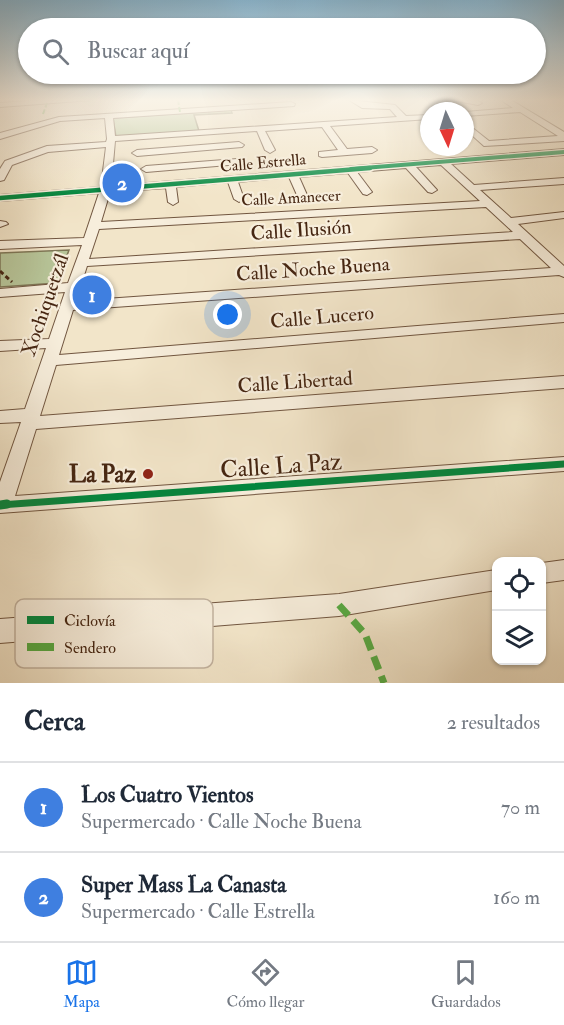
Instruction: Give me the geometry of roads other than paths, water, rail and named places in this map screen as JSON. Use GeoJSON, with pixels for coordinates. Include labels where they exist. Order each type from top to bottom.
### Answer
{"type":"FeatureCollection","features":[{"type":"Feature","properties":{"kind":"street","name":"Xochiquetzál"},"geometry":{"type":"LineString","coordinates":[[1,505],[106,189],[110,132]]}},
{"type":"Feature","properties":{"kind":"street"},"geometry":{"type":"LineString","coordinates":[[0,178],[8,164],[47,149],[214,132]]}},
{"type":"Feature","properties":{"kind":"street"},"geometry":{"type":"LineString","coordinates":[[261,132],[270,150]]}},
{"type":"Feature","properties":{"kind":"street"},"geometry":{"type":"LineString","coordinates":[[330,132],[344,152]]}},
{"type":"Feature","properties":{"kind":"street"},"geometry":{"type":"LineString","coordinates":[[474,132],[488,144],[564,137]]}},
{"type":"Feature","properties":{"kind":"street"},"geometry":{"type":"LineString","coordinates":[[507,132],[520,142]]}},
{"type":"Feature","properties":{"kind":"street"},"geometry":{"type":"LineString","coordinates":[[186,134],[199,165]]}},
{"type":"Feature","properties":{"kind":"street"},"geometry":{"type":"LineString","coordinates":[[137,153],[239,145]]}},
{"type":"Feature","properties":{"kind":"street"},"geometry":{"type":"LineString","coordinates":[[322,154],[372,150]]}},
{"type":"Feature","properties":{"kind":"street","name":"Calle Estrella"},"geometry":{"type":"LineString","coordinates":[[0,198],[564,152]]}},
{"type":"Feature","properties":{"kind":"street"},"geometry":{"type":"LineString","coordinates":[[146,169],[237,162]]}},
{"type":"Feature","properties":{"kind":"street"},"geometry":{"type":"LineString","coordinates":[[443,162],[563,272]]}},
{"type":"Feature","properties":{"kind":"street"},"geometry":{"type":"LineString","coordinates":[[409,165],[432,190]]}},
{"type":"Feature","properties":{"kind":"street"},"geometry":{"type":"LineString","coordinates":[[351,170],[367,192]]}},
{"type":"Feature","properties":{"kind":"street"},"geometry":{"type":"LineString","coordinates":[[293,175],[302,195]]}},
{"type":"Feature","properties":{"kind":"street"},"geometry":{"type":"LineString","coordinates":[[232,180],[239,199]]}},
{"type":"Feature","properties":{"kind":"street"},"geometry":{"type":"LineString","coordinates":[[472,188],[564,181]]}},
{"type":"Feature","properties":{"kind":"street"},"geometry":{"type":"LineString","coordinates":[[171,184],[173,202]]}},
{"type":"Feature","properties":{"kind":"street","name":"Calle Amanecer"},"geometry":{"type":"LineString","coordinates":[[94,226],[489,204]]}},
{"type":"Feature","properties":{"kind":"street"},"geometry":{"type":"LineString","coordinates":[[509,222],[564,215]]}},
{"type":"Feature","properties":{"kind":"street","name":"Calle Ilusión"},"geometry":{"type":"LineString","coordinates":[[82,263],[524,235]]}},
{"type":"Feature","properties":{"kind":"street"},"geometry":{"type":"LineString","coordinates":[[0,245],[89,241]]}},
{"type":"Feature","properties":{"kind":"street","name":"Calle Noche Buena"},"geometry":{"type":"LineString","coordinates":[[67,306],[563,272]]}},
{"type":"Feature","properties":{"kind":"street"},"geometry":{"type":"LineString","coordinates":[[0,293],[74,287]]}},
{"type":"Feature","properties":{"kind":"street","name":"Calle Lucero"},"geometry":{"type":"LineString","coordinates":[[48,361],[564,318]]}},
{"type":"Feature","properties":{"kind":"street"},"geometry":{"type":"LineString","coordinates":[[0,346],[54,343]]}},
{"type":"Feature","properties":{"kind":"street","name":"Calle Libertad"},"geometry":{"type":"LineString","coordinates":[[0,417],[31,419],[564,382]]}},
{"type":"Feature","properties":{"kind":"street","name":"Calle La Paz"},"geometry":{"type":"LineString","coordinates":[[1,505],[564,464]]}},
{"type":"Feature","properties":{"kind":"street"},"geometry":{"type":"LineString","coordinates":[[546,572],[564,570]]}},
{"type":"Feature","properties":{"kind":"street"},"geometry":{"type":"LineString","coordinates":[[213,615],[339,605],[492,581]]}},
{"type":"Feature","properties":{"kind":"street"},"geometry":{"type":"LineString","coordinates":[[0,631],[15,630]]}},
{"type":"Feature","properties":{"kind":"place","name":"Super Mass La Canasta"},"geometry":{"type":"Point","coordinates":[122,183]}},
{"type":"Feature","properties":{"kind":"place","name":"Los Cuatro Vientos"},"geometry":{"type":"Point","coordinates":[92,295]}},
{"type":"Feature","properties":{"kind":"place","name":"La Paz"},"geometry":{"type":"Point","coordinates":[148,474]}}]}
